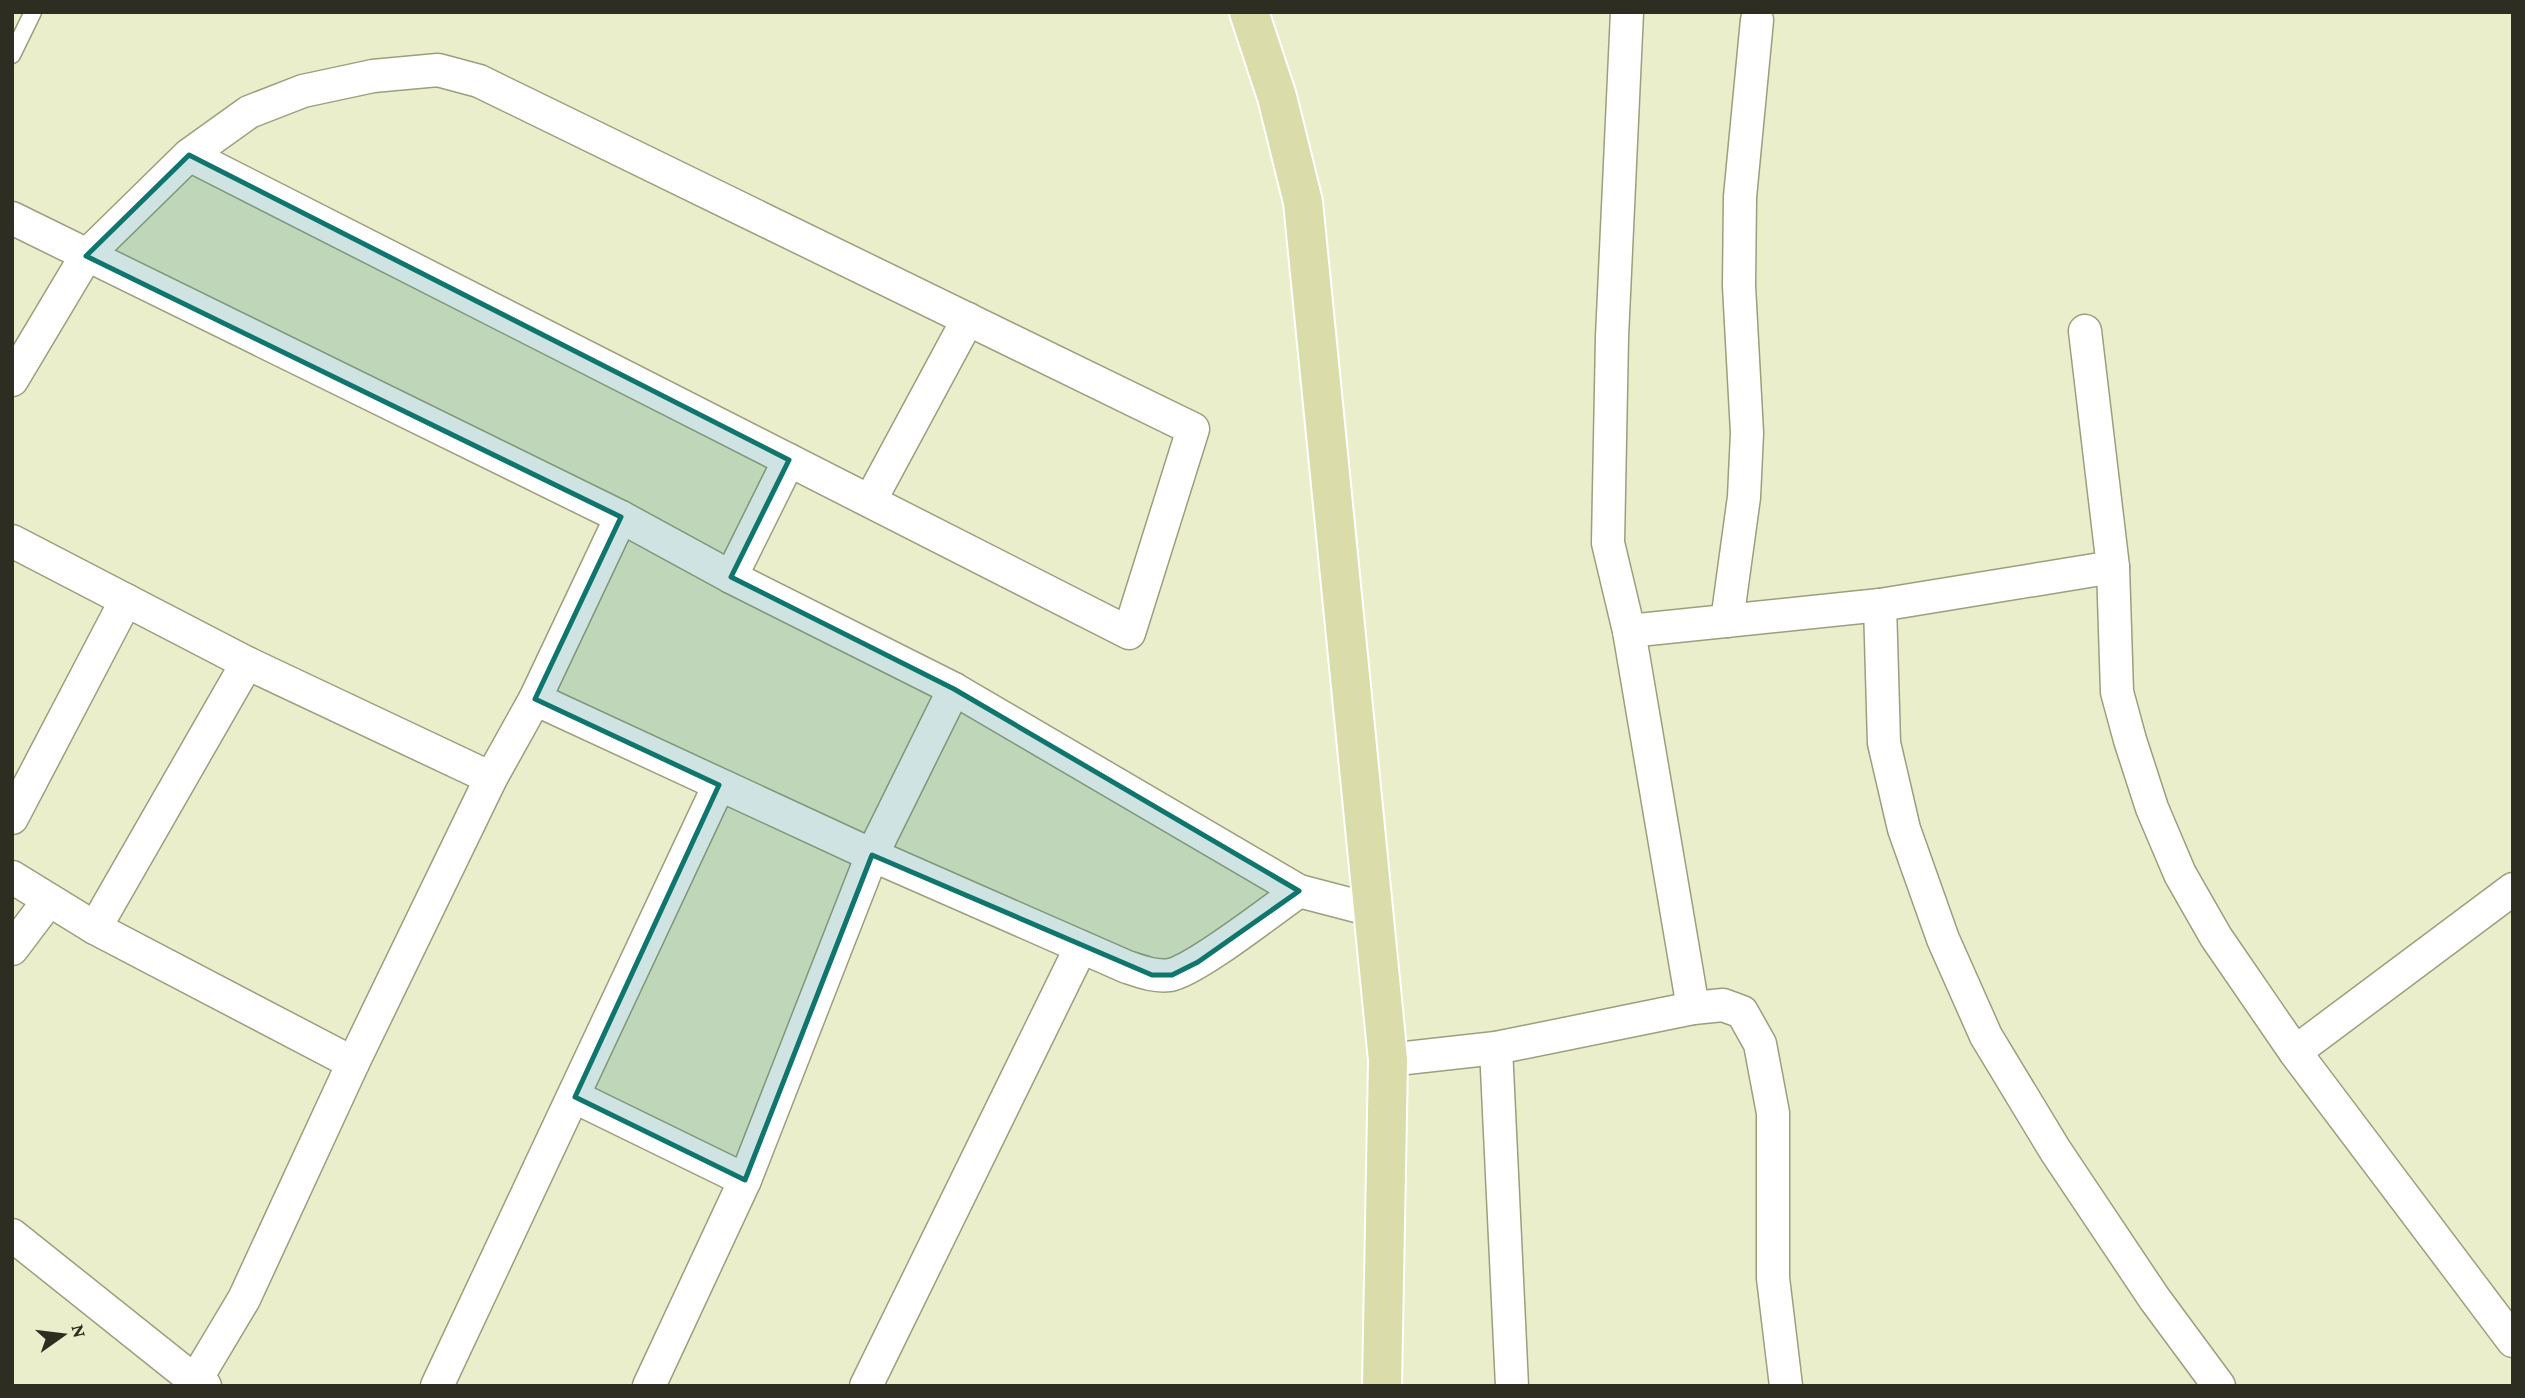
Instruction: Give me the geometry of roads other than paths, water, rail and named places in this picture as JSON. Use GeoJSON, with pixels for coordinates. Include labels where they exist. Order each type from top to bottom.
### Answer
{"type":"FeatureCollection","features":[{"type":"Feature","properties":{"kind":"main road"},"geometry":{"type":"LineString","coordinates":[[1249,12],[1277,97],[1303,202],[1388,1060],[1382,1386]]}},
{"type":"Feature","properties":{"kind":"street"},"geometry":{"type":"LineString","coordinates":[[1628,12],[1612,337],[1608,543],[1629,631],[1693,1008]]}},
{"type":"Feature","properties":{"kind":"street"},"geometry":{"type":"LineString","coordinates":[[1727,621],[1744,497],[1747,433],[1739,286],[1740,197],[1758,20]]}},
{"type":"Feature","properties":{"kind":"street"},"geometry":{"type":"LineString","coordinates":[[12,380],[86,256],[189,155],[249,112],[303,91],[373,76],[438,71],[479,81],[1193,429],[1129,633],[189,155]]}},
{"type":"Feature","properties":{"kind":"street"},"geometry":{"type":"LineString","coordinates":[[12,218],[621,517],[731,578],[954,688],[1299,891],[1372,910]]}},
{"type":"Feature","properties":{"kind":"street"},"geometry":{"type":"LineString","coordinates":[[870,501],[968,319]]}},
{"type":"Feature","properties":{"kind":"street"},"geometry":{"type":"LineString","coordinates":[[2085,331],[2113,567],[2118,692],[2152,808],[2180,874],[2216,937],[2295,1052],[2513,1341]]}},
{"type":"Feature","properties":{"kind":"street"},"geometry":{"type":"LineString","coordinates":[[731,578],[789,460]]}},
{"type":"Feature","properties":{"kind":"street"},"geometry":{"type":"LineString","coordinates":[[12,1235],[197,1384],[244,1299],[353,1063],[491,778],[535,699],[621,517]]}},
{"type":"Feature","properties":{"kind":"street"},"geometry":{"type":"LineString","coordinates":[[12,541],[247,663],[491,778]]}},
{"type":"Feature","properties":{"kind":"street"},"geometry":{"type":"LineString","coordinates":[[1629,631],[1880,605],[2113,567]]}},
{"type":"Feature","properties":{"kind":"street"},"geometry":{"type":"LineString","coordinates":[[12,818],[126,600]]}},
{"type":"Feature","properties":{"kind":"street"},"geometry":{"type":"LineString","coordinates":[[1880,605],[1884,743],[1904,829],[1943,939],[1986,1036],[2055,1150],[2154,1298],[2219,1386]]}},
{"type":"Feature","properties":{"kind":"street"},"geometry":{"type":"LineString","coordinates":[[94,928],[247,663]]}},
{"type":"Feature","properties":{"kind":"street"},"geometry":{"type":"LineString","coordinates":[[649,1386],[745,1180],[872,855],[954,688]]}},
{"type":"Feature","properties":{"kind":"street"},"geometry":{"type":"LineString","coordinates":[[535,699],[872,855],[1081,947],[1152,975],[1172,975],[1198,961],[1299,891]]}},
{"type":"Feature","properties":{"kind":"street"},"geometry":{"type":"LineString","coordinates":[[437,1386],[575,1097],[719,785]]}},
{"type":"Feature","properties":{"kind":"street"},"geometry":{"type":"LineString","coordinates":[[12,877],[94,928],[353,1063]]}},
{"type":"Feature","properties":{"kind":"street"},"geometry":{"type":"LineString","coordinates":[[12,949],[49,900]]}},
{"type":"Feature","properties":{"kind":"street"},"geometry":{"type":"LineString","coordinates":[[2295,1052],[2508,903]]}},
{"type":"Feature","properties":{"kind":"street"},"geometry":{"type":"LineString","coordinates":[[866,1386],[1081,947]]}},
{"type":"Feature","properties":{"kind":"street"},"geometry":{"type":"LineString","coordinates":[[1388,1060],[1496,1048],[1693,1008],[1723,1004],[1742,1012],[1760,1044],[1773,1113],[1773,1278],[1786,1386]]}},
{"type":"Feature","properties":{"kind":"street"},"geometry":{"type":"LineString","coordinates":[[1496,1048],[1512,1386]]}},
{"type":"Feature","properties":{"kind":"street"},"geometry":{"type":"LineString","coordinates":[[575,1097],[745,1180]]}},
{"type":"Feature","properties":{"kind":"lane"},"geometry":{"type":"LineString","coordinates":[[12,55],[33,12]]}}]}
